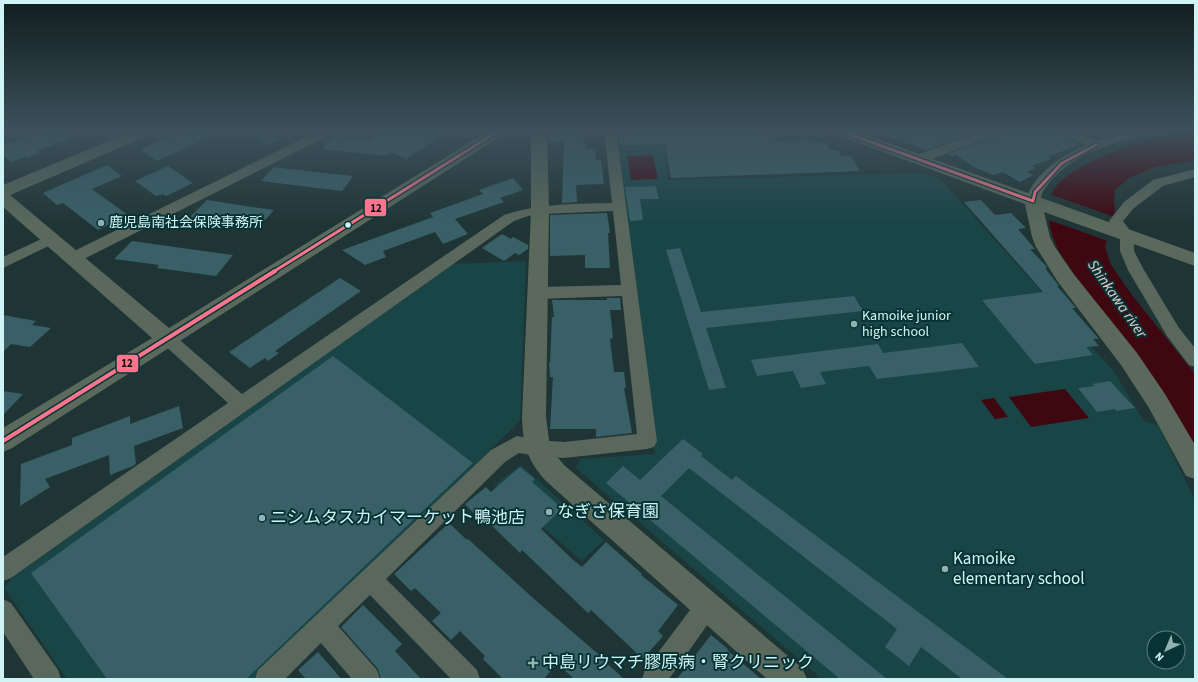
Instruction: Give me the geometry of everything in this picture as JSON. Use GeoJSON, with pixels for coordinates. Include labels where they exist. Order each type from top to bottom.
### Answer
{"type":"FeatureCollection","features":[{"type":"Feature","properties":{"kind":"street"},"geometry":{"type":"LineString","coordinates":[[3,182],[51,162]]}},
{"type":"Feature","properties":{"kind":"street"},"geometry":{"type":"LineString","coordinates":[[3,191],[72,162]]}},
{"type":"Feature","properties":{"kind":"street"},"geometry":{"type":"LineString","coordinates":[[74,258],[266,162]]}},
{"type":"Feature","properties":{"kind":"street"},"geometry":{"type":"LineString","coordinates":[[3,441],[449,162]]}},
{"type":"Feature","properties":{"kind":"street"},"geometry":{"type":"LineString","coordinates":[[539,162],[540,210],[534,417],[537,448],[543,461],[791,679]]}},
{"type":"Feature","properties":{"kind":"street"},"geometry":{"type":"LineString","coordinates":[[267,679],[498,456],[517,444],[537,448],[564,450],[647,441],[628,290],[614,162]]}},
{"type":"Feature","properties":{"kind":"street"},"geometry":{"type":"LineString","coordinates":[[927,162],[1195,260]]}},
{"type":"Feature","properties":{"kind":"street"},"geometry":{"type":"LineString","coordinates":[[1064,162],[1035,192],[1038,203],[1041,237],[1065,277],[1129,359],[1157,401],[1195,468]]}},
{"type":"Feature","properties":{"kind":"street"},"geometry":{"type":"LineString","coordinates":[[1195,173],[1158,183],[1129,205],[1116,221],[1127,236],[1127,251],[1136,270],[1174,332],[1195,360]]}},
{"type":"Feature","properties":{"kind":"street"},"geometry":{"type":"LineString","coordinates":[[3,198],[168,339],[241,404]]}},
{"type":"Feature","properties":{"kind":"street"},"geometry":{"type":"LineString","coordinates":[[3,570],[509,218],[526,212],[540,210],[620,207]]}},
{"type":"Feature","properties":{"kind":"street"},"geometry":{"type":"LineString","coordinates":[[3,263],[52,240]]}},
{"type":"Feature","properties":{"kind":"street"},"geometry":{"type":"LineString","coordinates":[[538,293],[628,290]]}},
{"type":"Feature","properties":{"kind":"street"},"geometry":{"type":"LineString","coordinates":[[372,579],[468,679]]}},
{"type":"Feature","properties":{"kind":"street"},"geometry":{"type":"LineString","coordinates":[[654,679],[707,606]]}},
{"type":"Feature","properties":{"kind":"street"},"geometry":{"type":"LineString","coordinates":[[3,611],[48,678]]}},
{"type":"Feature","properties":{"kind":"street"},"geometry":{"type":"LineString","coordinates":[[322,626],[368,679]]}},
{"type":"Feature","properties":{"kind":"shaded area","name":"Kamoike elementary school"},"geometry":{"type":"Polygon","coordinates":[[[619,162],[666,162],[668,180],[922,173],[941,180],[1114,372],[1144,421],[1158,425],[1195,500],[1195,679],[822,679],[576,468],[581,459],[655,454],[619,162]]]}},
{"type":"Feature","properties":{"kind":"shaded area","name":"ニシムタスカイマーケット鴨池店"},"geometry":{"type":"Polygon","coordinates":[[[526,261],[520,421],[253,679],[67,679],[4,588],[14,576],[453,264],[526,261]]]}},
{"type":"Feature","properties":{"kind":"shaded area","name":"なぎさ保育園"},"geometry":{"type":"Polygon","coordinates":[[[521,465],[604,540],[582,561],[494,485],[521,465]]]}},
{"type":"Feature","properties":{"kind":"water"},"geometry":{"type":"Polygon","coordinates":[[[628,162],[654,162],[658,179],[631,180],[628,162]]]}},
{"type":"Feature","properties":{"kind":"water","name":"Shinkawa river"},"geometry":{"type":"Polygon","coordinates":[[[1091,162],[1189,162],[1155,167],[1129,178],[1115,190],[1115,211],[1105,247],[1111,265],[1132,295],[1195,374],[1195,450],[1059,252],[1049,224],[1049,203],[1058,184],[1073,172],[1091,162]]]}},
{"type":"Feature","properties":{"kind":"water"},"geometry":{"type":"Polygon","coordinates":[[[1065,389],[1089,418],[1031,427],[1009,397],[1065,389]]]}},
{"type":"Feature","properties":{"kind":"water"},"geometry":{"type":"Polygon","coordinates":[[[994,398],[1008,417],[995,419],[981,400],[994,398]]]}},
{"type":"Feature","properties":{"kind":"pier"},"geometry":{"type":"Polygon","coordinates":[[[1049,194],[1115,217],[1108,241],[1046,219],[1049,194]]]}},
{"type":"Feature","properties":{"kind":"building"},"geometry":{"type":"Polygon","coordinates":[[[563,162],[601,162],[604,184],[576,185],[577,202],[562,203],[563,162]]]}},
{"type":"Feature","properties":{"kind":"building"},"geometry":{"type":"Polygon","coordinates":[[[668,162],[854,162],[860,171],[671,178],[668,162]]]}},
{"type":"Feature","properties":{"kind":"building"},"geometry":{"type":"Polygon","coordinates":[[[966,162],[1043,162],[1032,166],[1036,168],[1027,172],[1033,175],[1020,182],[1003,172],[993,175],[974,167],[966,162]]]}},
{"type":"Feature","properties":{"kind":"building"},"geometry":{"type":"Polygon","coordinates":[[[107,165],[122,176],[92,189],[128,215],[98,230],[63,203],[57,205],[43,193],[107,165]]]}},
{"type":"Feature","properties":{"kind":"building"},"geometry":{"type":"Polygon","coordinates":[[[168,166],[193,183],[166,196],[163,194],[156,196],[135,181],[168,166]]]}},
{"type":"Feature","properties":{"kind":"building"},"geometry":{"type":"Polygon","coordinates":[[[274,167],[353,176],[342,191],[261,181],[274,167]]]}},
{"type":"Feature","properties":{"kind":"building"},"geometry":{"type":"Polygon","coordinates":[[[513,178],[523,190],[500,198],[504,202],[455,219],[468,234],[443,244],[435,232],[383,251],[386,257],[365,265],[342,250],[433,217],[430,213],[483,194],[479,190],[513,178]]]}},
{"type":"Feature","properties":{"kind":"building"},"geometry":{"type":"Polygon","coordinates":[[[656,186],[659,199],[640,199],[643,220],[630,221],[625,187],[656,186]]]}},
{"type":"Feature","properties":{"kind":"building"},"geometry":{"type":"Polygon","coordinates":[[[207,200],[274,210],[259,227],[190,217],[207,200]]]}},
{"type":"Feature","properties":{"kind":"building"},"geometry":{"type":"Polygon","coordinates":[[[981,200],[995,215],[1011,213],[1026,228],[1018,229],[1035,249],[1030,249],[1047,267],[1045,268],[1059,286],[1057,286],[1076,308],[1072,308],[1099,339],[1093,339],[1099,346],[1086,347],[1093,355],[1035,364],[982,300],[1043,292],[964,202],[981,200]]]}},
{"type":"Feature","properties":{"kind":"building"},"geometry":{"type":"Polygon","coordinates":[[[607,213],[610,233],[608,233],[610,268],[585,268],[585,255],[550,256],[550,215],[607,213]]]}},
{"type":"Feature","properties":{"kind":"building"},"geometry":{"type":"Polygon","coordinates":[[[502,234],[511,239],[513,237],[528,245],[528,249],[519,255],[515,253],[504,261],[482,248],[502,234]]]}},
{"type":"Feature","properties":{"kind":"building"},"geometry":{"type":"Polygon","coordinates":[[[132,241],[233,255],[216,276],[157,268],[159,265],[114,259],[132,241]]]}},
{"type":"Feature","properties":{"kind":"building"},"geometry":{"type":"Polygon","coordinates":[[[680,248],[701,312],[854,296],[863,311],[706,328],[726,388],[709,390],[666,250],[680,248]]]}},
{"type":"Feature","properties":{"kind":"building"},"geometry":{"type":"Polygon","coordinates":[[[340,278],[361,291],[275,351],[279,353],[268,361],[265,358],[250,368],[229,352],[340,278]]]}},
{"type":"Feature","properties":{"kind":"building"},"geometry":{"type":"Polygon","coordinates":[[[607,298],[620,298],[621,310],[610,310],[613,338],[610,339],[614,372],[624,372],[626,388],[624,388],[632,433],[596,437],[596,429],[550,429],[553,377],[550,377],[549,363],[552,317],[554,317],[552,300],[607,300],[607,298]]]}},
{"type":"Feature","properties":{"kind":"building"},"geometry":{"type":"Polygon","coordinates":[[[3,315],[36,321],[32,325],[51,328],[30,347],[11,344],[3,352],[3,315]]]}},
{"type":"Feature","properties":{"kind":"building"},"geometry":{"type":"Polygon","coordinates":[[[962,343],[979,367],[877,379],[869,366],[820,372],[826,384],[801,388],[793,371],[757,376],[751,360],[878,344],[883,353],[962,343]]]}},
{"type":"Feature","properties":{"kind":"building","name":"ニシムタスカイマーケット鴨池店"},"geometry":{"type":"Polygon","coordinates":[[[333,356],[473,463],[246,679],[107,679],[31,573],[333,356]]]}},
{"type":"Feature","properties":{"kind":"building"},"geometry":{"type":"Polygon","coordinates":[[[1110,381],[1135,408],[1097,412],[1078,388],[1095,386],[1092,384],[1110,381]]]}},
{"type":"Feature","properties":{"kind":"building"},"geometry":{"type":"Polygon","coordinates":[[[3,391],[23,394],[3,415],[3,391]]]}},
{"type":"Feature","properties":{"kind":"building"},"geometry":{"type":"Polygon","coordinates":[[[179,406],[183,428],[134,446],[136,464],[133,466],[110,475],[109,455],[45,479],[50,487],[20,506],[21,464],[72,445],[72,438],[130,416],[130,424],[179,406]]]}},
{"type":"Feature","properties":{"kind":"building"},"geometry":{"type":"Polygon","coordinates":[[[683,439],[703,454],[701,456],[732,480],[736,476],[1008,679],[962,679],[921,647],[909,666],[885,647],[897,629],[689,468],[661,496],[887,679],[840,679],[606,483],[623,466],[640,480],[683,439]]]}},
{"type":"Feature","properties":{"kind":"building"},"geometry":{"type":"Polygon","coordinates":[[[520,467],[535,479],[532,482],[562,508],[541,529],[572,559],[582,567],[606,542],[642,574],[641,575],[678,605],[658,631],[663,636],[643,659],[591,610],[588,613],[522,550],[520,553],[481,515],[478,518],[465,504],[486,487],[491,492],[520,467]]]}},
{"type":"Feature","properties":{"kind":"building"},"geometry":{"type":"Polygon","coordinates":[[[449,523],[604,659],[603,660],[624,679],[574,679],[557,663],[544,679],[503,679],[483,659],[485,656],[460,631],[451,640],[432,621],[441,613],[415,588],[411,591],[394,574],[449,523]]]}},
{"type":"Feature","properties":{"kind":"building"},"geometry":{"type":"Polygon","coordinates":[[[363,605],[402,644],[395,651],[421,679],[381,679],[378,669],[341,627],[363,605]]]}},
{"type":"Feature","properties":{"kind":"building"},"geometry":{"type":"Polygon","coordinates":[[[711,635],[728,649],[727,650],[761,679],[677,679],[711,635]]]}},
{"type":"Feature","properties":{"kind":"building"},"geometry":{"type":"Polygon","coordinates":[[[318,652],[341,679],[306,679],[298,670],[318,652]]]}},
{"type":"Feature","properties":{"kind":"transit line","name":"12"},"geometry":{"type":"LineString","coordinates":[[3,441],[449,162]]}},
{"type":"Feature","properties":{"kind":"transit line","name":"12"},"geometry":{"type":"LineString","coordinates":[[925,162],[1033,201]]}},
{"type":"Feature","properties":{"kind":"transit line","name":"12"},"geometry":{"type":"LineString","coordinates":[[1033,201],[1035,192],[1064,162]]}},
{"type":"Feature","properties":{"kind":"place","name":"鹿児島南社会保険事務所"},"geometry":{"type":"Point","coordinates":[101,223]}},
{"type":"Feature","properties":{"kind":"place","name":"Kamoike junior high school"},"geometry":{"type":"Point","coordinates":[854,324]}},
{"type":"Feature","properties":{"kind":"place","name":"なぎさ保育園"},"geometry":{"type":"Point","coordinates":[549,512]}},
{"type":"Feature","properties":{"kind":"place","name":"ニシムタスカイマーケット鴨池店"},"geometry":{"type":"Point","coordinates":[262,518]}},
{"type":"Feature","properties":{"kind":"place","name":"Kamoike elementary school"},"geometry":{"type":"Point","coordinates":[945,569]}},
{"type":"Feature","properties":{"kind":"place","name":"中島リウマチ膠原病・腎クリニック"},"geometry":{"type":"Point","coordinates":[533,663]}}]}
